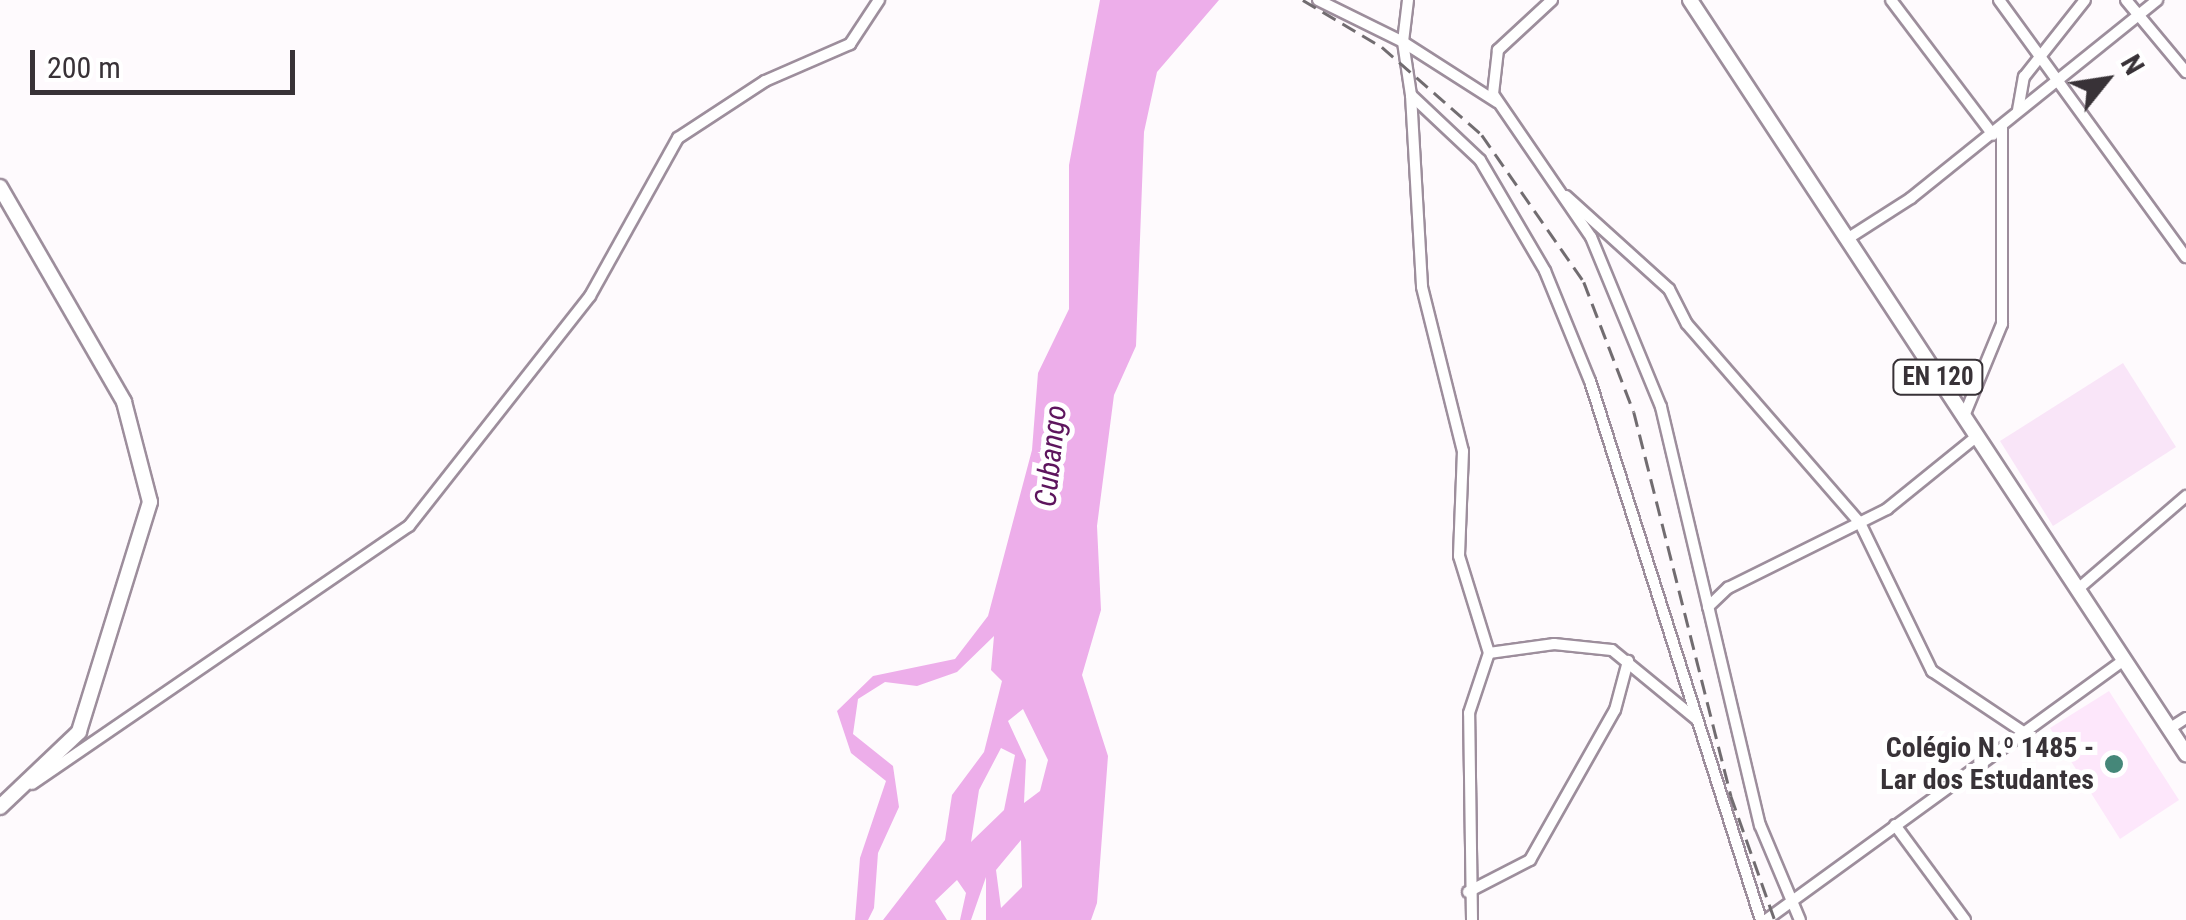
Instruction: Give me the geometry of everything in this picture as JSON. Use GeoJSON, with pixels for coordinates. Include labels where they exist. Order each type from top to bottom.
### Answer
{"type":"FeatureCollection","features":[{"type":"Feature","properties":{"kind":"main road","name":"EN 120"},"geometry":{"type":"LineString","coordinates":[[1690,0],[2186,754]]}},
{"type":"Feature","properties":{"kind":"main road"},"geometry":{"type":"LineString","coordinates":[[0,187],[94,343],[150,473],[140,542],[92,702],[32,784],[0,807]]}},
{"type":"Feature","properties":{"kind":"street"},"geometry":{"type":"LineString","coordinates":[[32,784],[408,526],[590,296],[678,138],[765,80],[850,44],[879,0]]}},
{"type":"Feature","properties":{"kind":"street"},"geometry":{"type":"LineString","coordinates":[[1318,0],[1404,42],[1498,103]]}},
{"type":"Feature","properties":{"kind":"street"},"geometry":{"type":"LineString","coordinates":[[1408,0],[1404,42],[1412,96],[1422,288],[1463,451],[1459,556],[1489,653],[1469,713],[1468,892],[1472,920]]}},
{"type":"Feature","properties":{"kind":"street"},"geometry":{"type":"LineString","coordinates":[[1552,0],[1498,50],[1491,82],[1498,103],[1563,194],[1662,407],[1760,825],[1800,920]]}},
{"type":"Feature","properties":{"kind":"street"},"geometry":{"type":"LineString","coordinates":[[1891,0],[1998,132],[2002,324],[1964,416]]}},
{"type":"Feature","properties":{"kind":"street"},"geometry":{"type":"LineString","coordinates":[[1999,0],[2043,54],[2186,257]]}},
{"type":"Feature","properties":{"kind":"street"},"geometry":{"type":"LineString","coordinates":[[2018,110],[2024,77],[2085,0]]}},
{"type":"Feature","properties":{"kind":"street"},"geometry":{"type":"LineString","coordinates":[[2126,0],[2186,72]]}},
{"type":"Feature","properties":{"kind":"street"},"geometry":{"type":"LineString","coordinates":[[1847,239],[1998,132],[2018,110],[2061,80],[2156,0]]}},
{"type":"Feature","properties":{"kind":"street"},"geometry":{"type":"LineString","coordinates":[[1412,96],[1480,160],[1545,270],[1590,381],[1764,920],[1791,906],[1895,825],[2124,660]]}},
{"type":"Feature","properties":{"kind":"street"},"geometry":{"type":"LineString","coordinates":[[1563,194],[1669,289],[1686,324],[1860,523],[1932,671],[2023,732]]}},
{"type":"Feature","properties":{"kind":"street"},"geometry":{"type":"LineString","coordinates":[[1708,608],[1728,588],[1860,523],[1977,436]]}},
{"type":"Feature","properties":{"kind":"street"},"geometry":{"type":"LineString","coordinates":[[2078,589],[2186,496]]}},
{"type":"Feature","properties":{"kind":"street"},"geometry":{"type":"LineString","coordinates":[[1489,653],[1554,644],[1612,650],[1698,720]]}},
{"type":"Feature","properties":{"kind":"street"},"geometry":{"type":"LineString","coordinates":[[1468,892],[1530,860],[1615,710],[1628,661]]}},
{"type":"Feature","properties":{"kind":"street"},"geometry":{"type":"LineString","coordinates":[[2169,729],[2186,718]]}},
{"type":"Feature","properties":{"kind":"street"},"geometry":{"type":"LineString","coordinates":[[1895,825],[1965,920]]}},
{"type":"Feature","properties":{"kind":"shaded area"},"geometry":{"type":"Polygon","coordinates":[[[2123,363],[2176,447],[2053,526],[2000,441],[2123,363]]]}},
{"type":"Feature","properties":{"kind":"shaded area","name":"Colégio N.º 1485 - Lar dos Estudantes"},"geometry":{"type":"Polygon","coordinates":[[[2109,691],[2179,800],[2120,839],[2050,728],[2109,691]]]}},
{"type":"Feature","properties":{"kind":"water","name":"Cubango"},"geometry":{"type":"Polygon","coordinates":[[[1100,0],[1219,0],[1157,72],[1144,132],[1136,346],[1114,395],[1097,526],[1101,610],[1082,675],[1108,756],[1097,903],[1091,920],[986,920],[986,877],[971,920],[960,920],[966,893],[957,880],[935,901],[947,920],[883,920],[945,840],[952,795],[984,752],[1002,681],[991,670],[994,636],[957,672],[917,686],[885,682],[858,699],[853,734],[893,766],[899,807],[878,853],[874,908],[868,920],[855,920],[860,858],[886,781],[851,753],[837,711],[873,676],[955,659],[988,616],[1032,450],[1038,373],[1069,309],[1069,165],[1100,0]],[[1023,709],[1008,721],[1026,760],[1024,803],[1040,791],[1048,760],[1023,709]],[[1001,748],[979,790],[971,842],[1004,810],[1015,755],[1001,748]],[[1021,840],[996,870],[1001,908],[1022,887],[1021,840]]]}},
{"type":"Feature","properties":{"kind":"railway"},"geometry":{"type":"LineString","coordinates":[[1303,0],[1382,47],[1482,135],[1584,282],[1634,412],[1731,796],[1775,920]]}},
{"type":"Feature","properties":{"kind":"place","name":"Colégio N.º 1485 - Lar dos Estudantes"},"geometry":{"type":"Point","coordinates":[2114,764]}}]}
